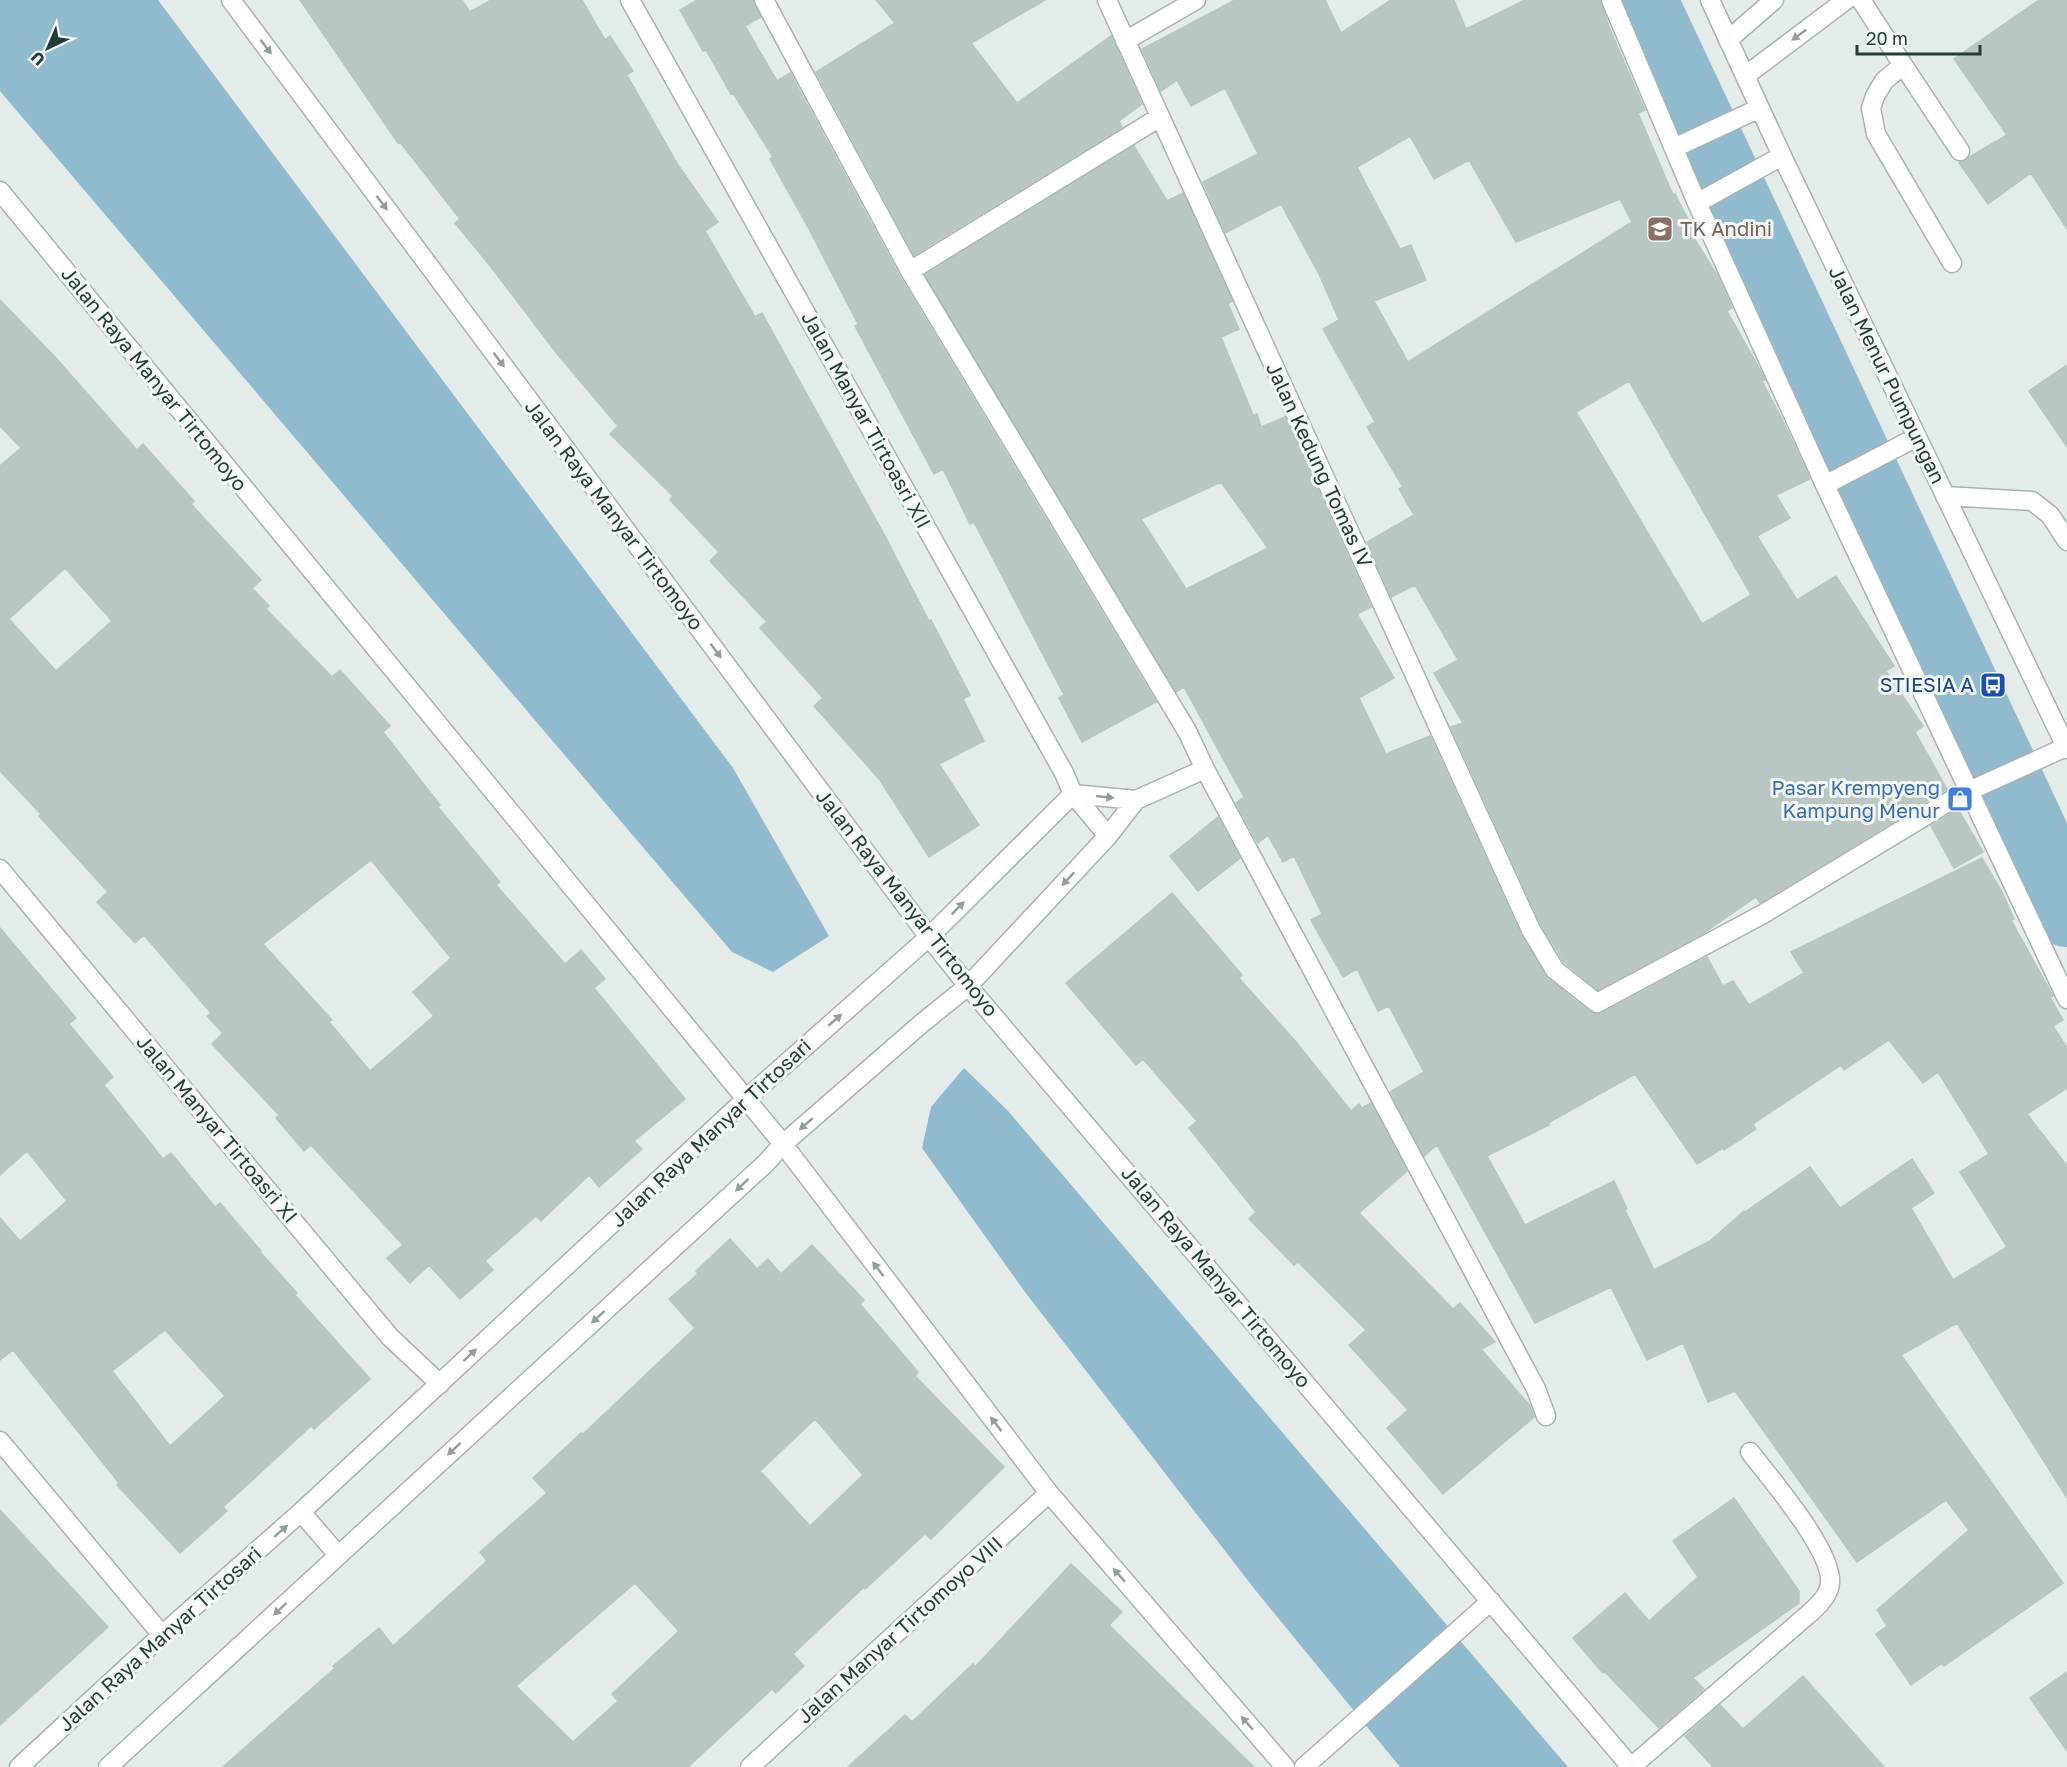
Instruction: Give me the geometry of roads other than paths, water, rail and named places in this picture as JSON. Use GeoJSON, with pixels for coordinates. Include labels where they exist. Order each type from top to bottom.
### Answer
{"type":"FeatureCollection","features":[{"type":"Feature","properties":{"kind":"street","name":"Jalan Raya Manyar Tirtomoyo"},"geometry":{"type":"LineString","coordinates":[[231,0],[929,937],[968,986],[1631,1767]]}},
{"type":"Feature","properties":{"kind":"street","name":"Jalan Manyar Tirtoasri XII"},"geometry":{"type":"LineString","coordinates":[[630,0],[1064,773],[1073,794],[1108,836]]}},
{"type":"Feature","properties":{"kind":"street"},"geometry":{"type":"LineString","coordinates":[[764,0],[910,270],[1187,731],[1195,774],[1536,1389],[1546,1416]]}},
{"type":"Feature","properties":{"kind":"street","name":"Jalan Kedung Tomas IV"},"geometry":{"type":"LineString","coordinates":[[1107,0],[1531,930],[1555,970],[1597,1003],[1763,914],[1975,788]]}},
{"type":"Feature","properties":{"kind":"street"},"geometry":{"type":"LineString","coordinates":[[1125,40],[1196,0]]}},
{"type":"Feature","properties":{"kind":"street","name":"Jalan Menur Pumpungan"},"geometry":{"type":"LineString","coordinates":[[1710,0],[1782,156],[2066,748]]}},
{"type":"Feature","properties":{"kind":"street"},"geometry":{"type":"LineString","coordinates":[[1728,40],[1774,0]]}},
{"type":"Feature","properties":{"kind":"street"},"geometry":{"type":"LineString","coordinates":[[1745,76],[1846,0]]}},
{"type":"Feature","properties":{"kind":"street"},"geometry":{"type":"LineString","coordinates":[[1861,0],[1960,151]]}},
{"type":"Feature","properties":{"kind":"street"},"geometry":{"type":"LineString","coordinates":[[1616,2],[1697,203],[1832,481],[1975,788],[2067,999]]}},
{"type":"Feature","properties":{"kind":"street"},"geometry":{"type":"LineString","coordinates":[[1903,65],[1884,81],[1875,96],[1871,108],[1876,134],[1952,262]]}},
{"type":"Feature","properties":{"kind":"street"},"geometry":{"type":"LineString","coordinates":[[1674,148],[1760,108]]}},
{"type":"Feature","properties":{"kind":"street"},"geometry":{"type":"LineString","coordinates":[[910,270],[1160,117]]}},
{"type":"Feature","properties":{"kind":"street"},"geometry":{"type":"LineString","coordinates":[[1697,203],[1782,156]]}},
{"type":"Feature","properties":{"kind":"street","name":"Jalan Raya Manyar Tirtomoyo"},"geometry":{"type":"LineString","coordinates":[[0,191],[783,1144],[1049,1493],[1285,1767]]}},
{"type":"Feature","properties":{"kind":"street"},"geometry":{"type":"LineString","coordinates":[[1832,481],[1917,437]]}},
{"type":"Feature","properties":{"kind":"street"},"geometry":{"type":"LineString","coordinates":[[1945,496],[2032,501],[2050,515],[2067,541]]}},
{"type":"Feature","properties":{"kind":"street"},"geometry":{"type":"LineString","coordinates":[[1975,788],[2066,748]]}},
{"type":"Feature","properties":{"kind":"street"},"geometry":{"type":"LineString","coordinates":[[108,1767],[758,1171],[783,1144],[968,986],[1108,836],[1136,800],[1195,774]]}},
{"type":"Feature","properties":{"kind":"street","name":"Jalan Raya Manyar Tirtosari"},"geometry":{"type":"LineString","coordinates":[[19,1767],[162,1635],[301,1512],[746,1099],[929,937],[1073,794]]}},
{"type":"Feature","properties":{"kind":"street"},"geometry":{"type":"LineString","coordinates":[[1073,794],[1136,800]]}},
{"type":"Feature","properties":{"kind":"street","name":"Jalan Manyar Tirtoasri XI"},"geometry":{"type":"LineString","coordinates":[[0,869],[390,1338],[440,1384]]}},
{"type":"Feature","properties":{"kind":"street"},"geometry":{"type":"LineString","coordinates":[[0,1441],[162,1635]]}},
{"type":"Feature","properties":{"kind":"street"},"geometry":{"type":"LineString","coordinates":[[1631,1767],[1796,1625],[1819,1603],[1830,1584],[1828,1568],[1802,1518],[1750,1452]]}},
{"type":"Feature","properties":{"kind":"street","name":"Jalan Manyar Tirtomoyo VIII"},"geometry":{"type":"LineString","coordinates":[[750,1767],[1049,1493]]}},
{"type":"Feature","properties":{"kind":"street"},"geometry":{"type":"LineString","coordinates":[[301,1512],[338,1555]]}},
{"type":"Feature","properties":{"kind":"street"},"geometry":{"type":"LineString","coordinates":[[1304,1767],[1491,1600]]}},
{"type":"Feature","properties":{"kind":"water"},"geometry":{"type":"Polygon","coordinates":[[[0,0],[158,0],[733,768],[829,936],[773,972],[732,952],[0,91],[0,0]]]}},
{"type":"Feature","properties":{"kind":"water"},"geometry":{"type":"Polygon","coordinates":[[[964,1068],[1008,1111],[1568,1767],[1400,1767],[1256,1591],[1025,1292],[922,1148],[931,1107],[964,1068]]]}},
{"type":"Feature","properties":{"kind":"waterway"},"geometry":{"type":"LineString","coordinates":[[1640,0],[2067,910]]}},
{"type":"Feature","properties":{"kind":"place","name":"TK Andini"},"geometry":{"type":"Point","coordinates":[1660,229]}},
{"type":"Feature","properties":{"kind":"place","name":"STIESIA A"},"geometry":{"type":"Point","coordinates":[1993,685]}},
{"type":"Feature","properties":{"kind":"place","name":"Pasar Krempyeng Kampung Menur"},"geometry":{"type":"Point","coordinates":[1960,799]}}]}
